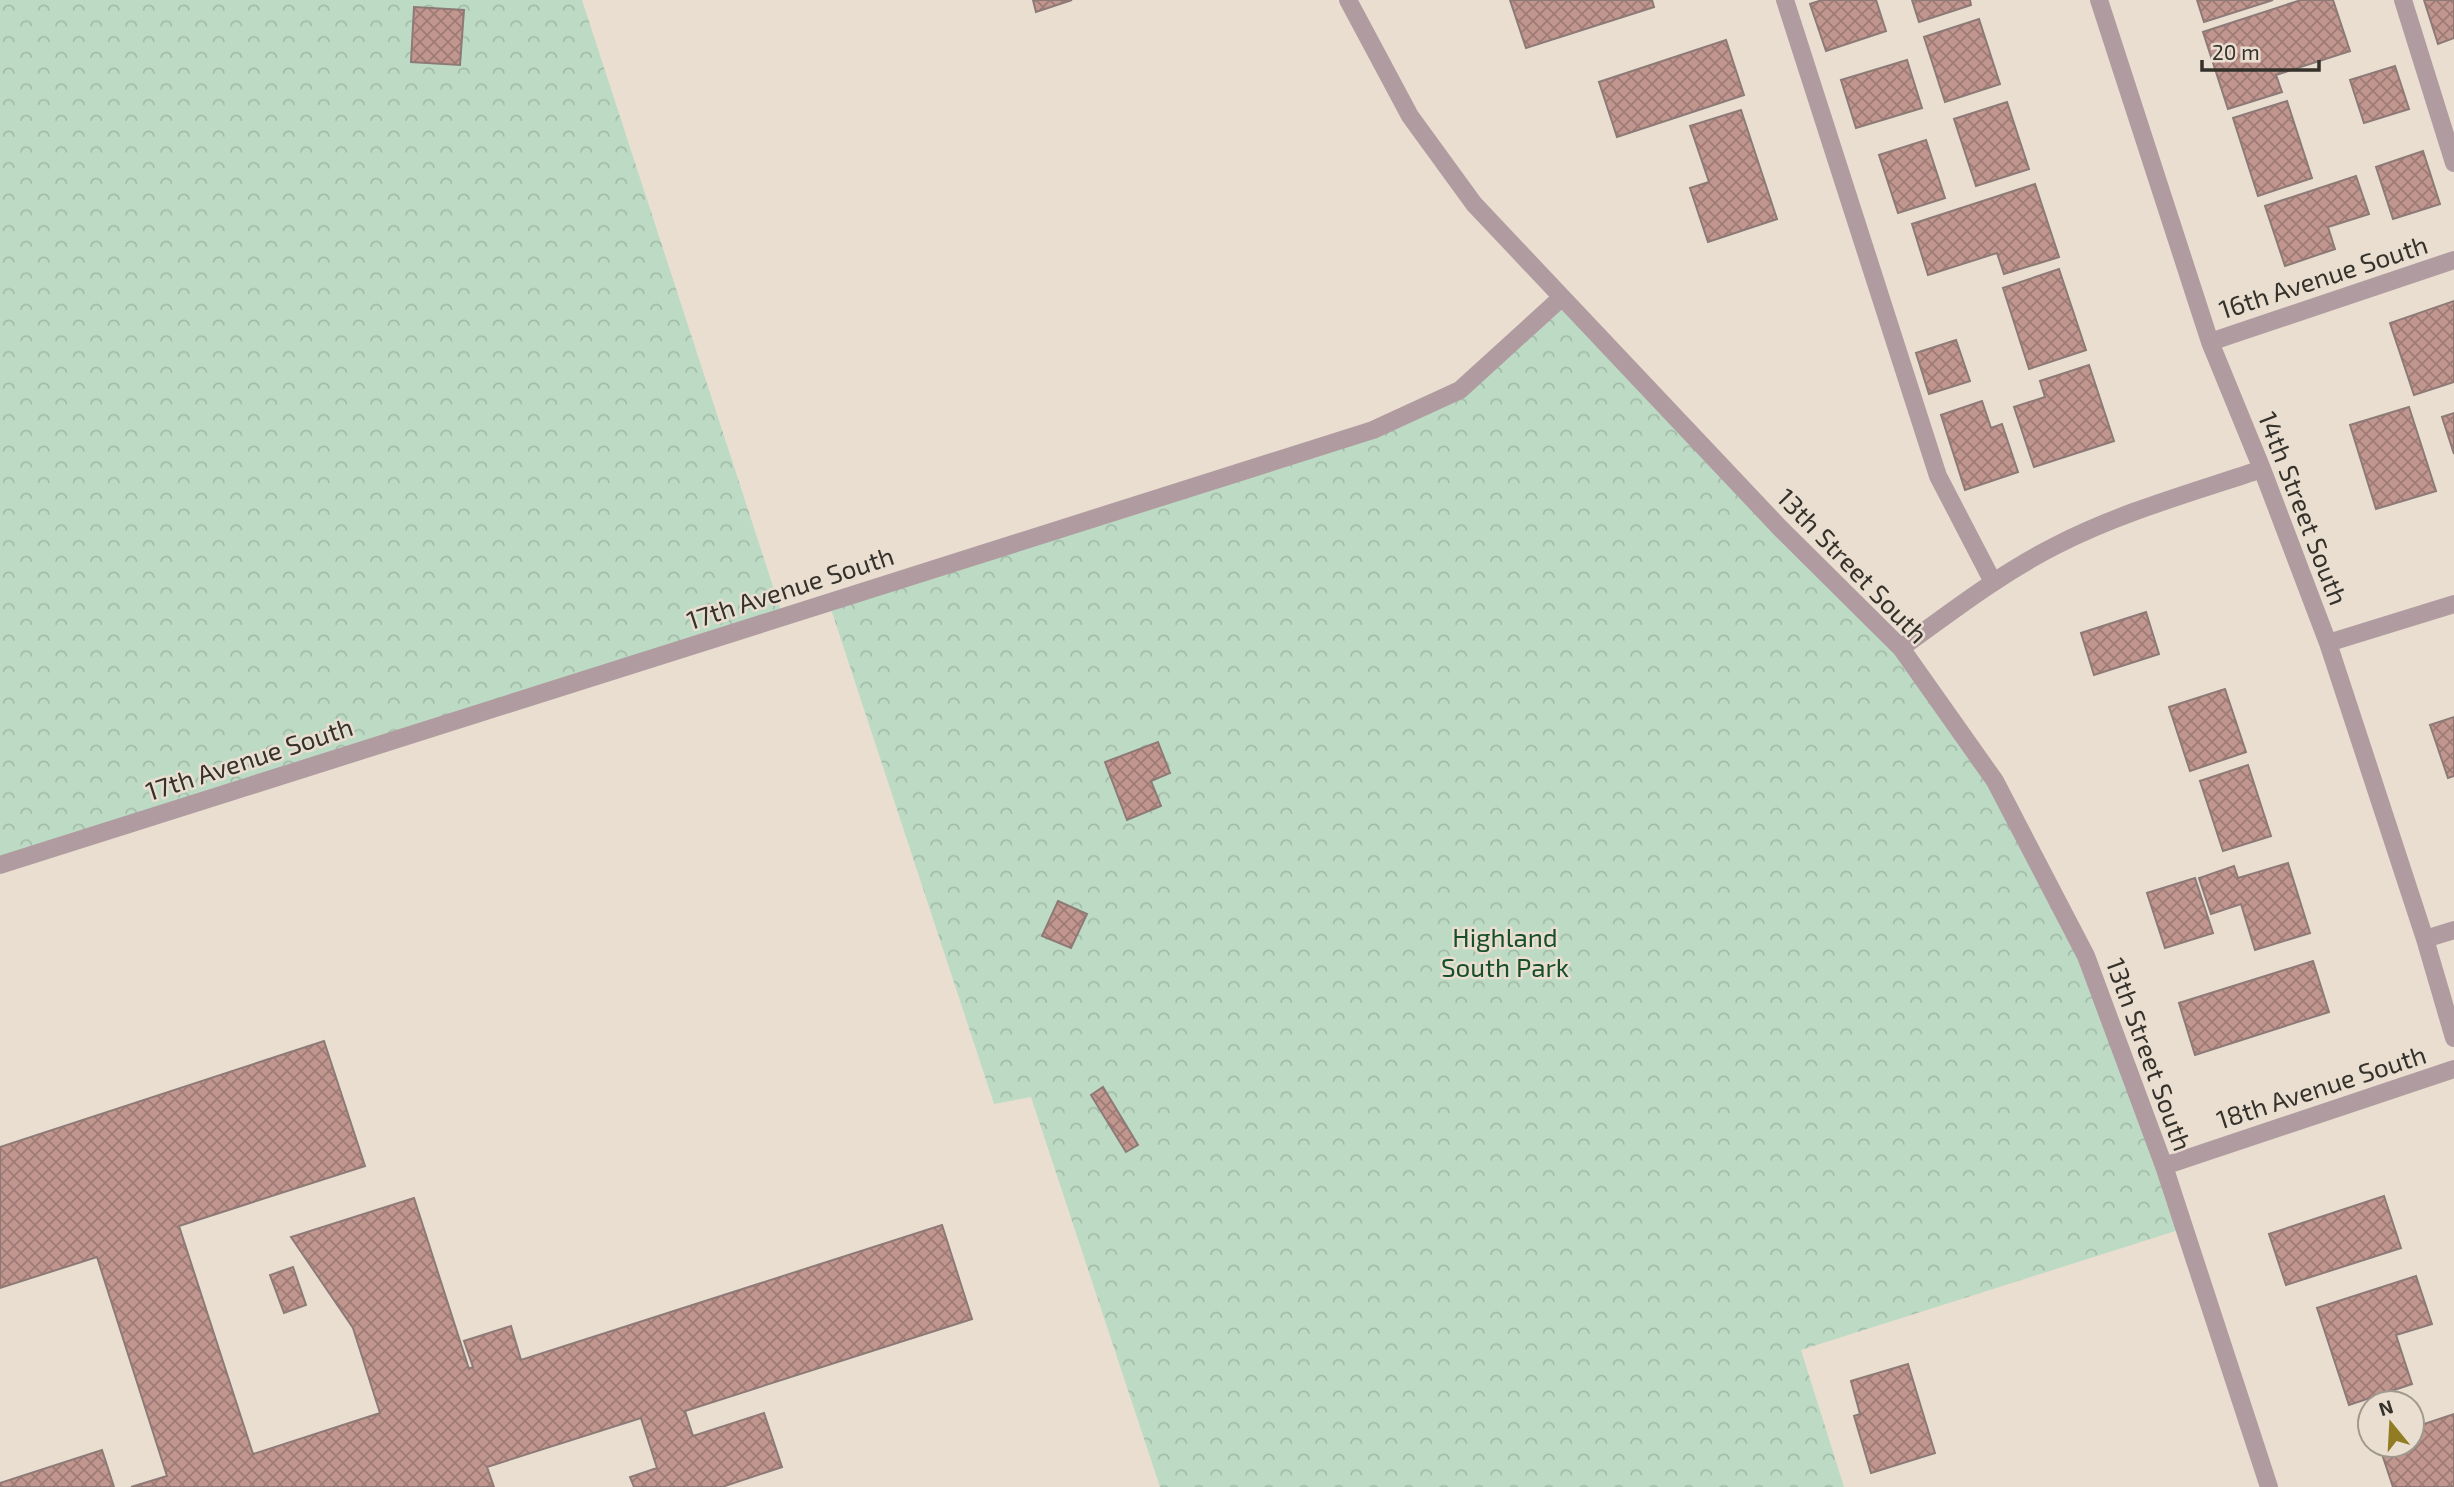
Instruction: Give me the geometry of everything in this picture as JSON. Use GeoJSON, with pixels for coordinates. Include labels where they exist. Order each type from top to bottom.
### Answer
{"type":"FeatureCollection","features":[{"type":"Feature","properties":{"kind":"street","name":"13th Street South"},"geometry":{"type":"LineString","coordinates":[[1348,0],[1410,116],[1474,204],[1782,529],[1900,648],[1996,781],[2086,956],[2164,1166],[2269,1487]]}},
{"type":"Feature","properties":{"kind":"street"},"geometry":{"type":"LineString","coordinates":[[1785,0],[1938,476],[1993,582]]}},
{"type":"Feature","properties":{"kind":"street","name":"14th Street South"},"geometry":{"type":"LineString","coordinates":[[2099,0],[2210,342],[2262,468],[2328,643],[2425,939],[2454,1038]]}},
{"type":"Feature","properties":{"kind":"street"},"geometry":{"type":"LineString","coordinates":[[2403,0],[2454,163]]}},
{"type":"Feature","properties":{"kind":"street","name":"16th Avenue South"},"geometry":{"type":"LineString","coordinates":[[2210,342],[2454,260]]}},
{"type":"Feature","properties":{"kind":"street","name":"17th Avenue South"},"geometry":{"type":"LineString","coordinates":[[0,865],[1373,430],[1460,390],[1561,298]]}},
{"type":"Feature","properties":{"kind":"street"},"geometry":{"type":"LineString","coordinates":[[1900,648],[1993,582],[2057,545],[2128,516],[2262,468]]}},
{"type":"Feature","properties":{"kind":"street"},"geometry":{"type":"LineString","coordinates":[[2328,643],[2454,604]]}},
{"type":"Feature","properties":{"kind":"street"},"geometry":{"type":"LineString","coordinates":[[2425,939],[2454,930]]}},
{"type":"Feature","properties":{"kind":"street","name":"18th Avenue South"},"geometry":{"type":"LineString","coordinates":[[2164,1166],[2454,1069]]}},
{"type":"Feature","properties":{"kind":"green space"},"geometry":{"type":"Polygon","coordinates":[[[0,0],[582,0],[783,617],[0,865],[0,0]]]}},
{"type":"Feature","properties":{"kind":"green space","name":"Highland South Park"},"geometry":{"type":"Polygon","coordinates":[[[1561,298],[1901,648],[1995,781],[2086,956],[2185,1228],[1801,1350],[1844,1487],[1160,1487],[1031,1097],[994,1104],[829,603],[1373,430],[1460,390],[1561,298]]]}},
{"type":"Feature","properties":{"kind":"building"},"geometry":{"type":"Polygon","coordinates":[[[1033,0],[1072,0],[1036,12],[1033,0]]]}},
{"type":"Feature","properties":{"kind":"building"},"geometry":{"type":"Polygon","coordinates":[[[1510,0],[1652,0],[1654,7],[1526,48],[1510,0]]]}},
{"type":"Feature","properties":{"kind":"building"},"geometry":{"type":"Polygon","coordinates":[[[1822,0],[1876,0],[1886,31],[1826,51],[1810,4],[1822,0]]]}},
{"type":"Feature","properties":{"kind":"building"},"geometry":{"type":"Polygon","coordinates":[[[1912,0],[1970,0],[1971,5],[1919,22],[1912,0]]]}},
{"type":"Feature","properties":{"kind":"building"},"geometry":{"type":"Polygon","coordinates":[[[2197,0],[2273,0],[2204,22],[2197,0]]]}},
{"type":"Feature","properties":{"kind":"building"},"geometry":{"type":"Polygon","coordinates":[[[2301,0],[2333,0],[2350,51],[2276,75],[2282,92],[2228,109],[2203,32],[2301,0]]]}},
{"type":"Feature","properties":{"kind":"building"},"geometry":{"type":"Polygon","coordinates":[[[2424,0],[2454,0],[2454,38],[2438,44],[2424,0]]]}},
{"type":"Feature","properties":{"kind":"building"},"geometry":{"type":"Polygon","coordinates":[[[414,7],[464,10],[460,65],[411,62],[414,7]]]}},
{"type":"Feature","properties":{"kind":"building"},"geometry":{"type":"Polygon","coordinates":[[[1979,19],[2000,84],[1945,102],[1924,37],[1979,19]]]}},
{"type":"Feature","properties":{"kind":"building"},"geometry":{"type":"Polygon","coordinates":[[[1726,40],[1744,95],[1617,137],[1599,82],[1726,40]]]}},
{"type":"Feature","properties":{"kind":"building"},"geometry":{"type":"Polygon","coordinates":[[[1907,60],[1922,108],[1856,128],[1841,80],[1907,60]]]}},
{"type":"Feature","properties":{"kind":"building"},"geometry":{"type":"Polygon","coordinates":[[[2395,66],[2409,109],[2364,123],[2350,80],[2395,66]]]}},
{"type":"Feature","properties":{"kind":"building"},"geometry":{"type":"Polygon","coordinates":[[[2287,101],[2312,178],[2258,196],[2233,118],[2287,101]]]}},
{"type":"Feature","properties":{"kind":"building"},"geometry":{"type":"Polygon","coordinates":[[[2007,102],[2029,169],[1976,186],[1954,119],[2007,102]]]}},
{"type":"Feature","properties":{"kind":"building"},"geometry":{"type":"Polygon","coordinates":[[[1741,110],[1777,219],[1708,242],[1690,188],[1709,182],[1690,126],[1741,110]]]}},
{"type":"Feature","properties":{"kind":"building"},"geometry":{"type":"Polygon","coordinates":[[[1926,140],[1945,198],[1898,213],[1879,155],[1926,140]]]}},
{"type":"Feature","properties":{"kind":"building"},"geometry":{"type":"Polygon","coordinates":[[[2423,151],[2440,204],[2393,219],[2376,167],[2423,151]]]}},
{"type":"Feature","properties":{"kind":"building"},"geometry":{"type":"Polygon","coordinates":[[[2356,176],[2369,214],[2328,227],[2335,249],[2285,266],[2265,206],[2356,176]]]}},
{"type":"Feature","properties":{"kind":"building"},"geometry":{"type":"Polygon","coordinates":[[[2035,184],[2059,257],[2004,274],[1997,253],[1928,275],[1912,224],[2035,184]]]}},
{"type":"Feature","properties":{"kind":"building"},"geometry":{"type":"Polygon","coordinates":[[[2059,269],[2086,350],[2029,369],[2003,288],[2059,269]]]}},
{"type":"Feature","properties":{"kind":"building"},"geometry":{"type":"Polygon","coordinates":[[[2454,301],[2454,382],[2414,395],[2390,323],[2454,301]]]}},
{"type":"Feature","properties":{"kind":"building"},"geometry":{"type":"Polygon","coordinates":[[[1956,340],[1970,381],[1929,394],[1916,353],[1956,340]]]}},
{"type":"Feature","properties":{"kind":"building"},"geometry":{"type":"Polygon","coordinates":[[[2089,365],[2114,441],[2034,467],[2014,407],[2045,397],[2040,381],[2089,365]]]}},
{"type":"Feature","properties":{"kind":"building"},"geometry":{"type":"Polygon","coordinates":[[[1982,401],[1991,428],[2002,424],[2018,472],[1965,490],[1941,415],[1982,401]]]}},
{"type":"Feature","properties":{"kind":"building"},"geometry":{"type":"Polygon","coordinates":[[[2409,407],[2436,491],[2376,509],[2350,425],[2409,407]]]}},
{"type":"Feature","properties":{"kind":"building"},"geometry":{"type":"Polygon","coordinates":[[[2454,413],[2454,454],[2442,417],[2454,413]]]}},
{"type":"Feature","properties":{"kind":"building"},"geometry":{"type":"Polygon","coordinates":[[[2146,612],[2159,654],[2094,675],[2081,633],[2146,612]]]}},
{"type":"Feature","properties":{"kind":"building"},"geometry":{"type":"Polygon","coordinates":[[[2225,689],[2246,752],[2190,771],[2169,707],[2225,689]]]}},
{"type":"Feature","properties":{"kind":"building"},"geometry":{"type":"Polygon","coordinates":[[[2454,717],[2454,776],[2448,778],[2430,725],[2454,717]]]}},
{"type":"Feature","properties":{"kind":"building"},"geometry":{"type":"Polygon","coordinates":[[[1158,742],[1170,773],[1151,781],[1161,806],[1127,820],[1105,762],[1158,742]]]}},
{"type":"Feature","properties":{"kind":"building"},"geometry":{"type":"Polygon","coordinates":[[[2248,765],[2271,836],[2223,851],[2200,781],[2248,765]]]}},
{"type":"Feature","properties":{"kind":"building"},"geometry":{"type":"Polygon","coordinates":[[[2288,863],[2310,933],[2255,950],[2241,904],[2211,914],[2199,878],[2234,866],[2238,878],[2288,863]]]}},
{"type":"Feature","properties":{"kind":"building"},"geometry":{"type":"Polygon","coordinates":[[[2195,878],[2213,933],[2165,948],[2147,893],[2195,878]]]}},
{"type":"Feature","properties":{"kind":"building"},"geometry":{"type":"Polygon","coordinates":[[[1058,901],[1087,914],[1071,948],[1042,936],[1058,901]]]}},
{"type":"Feature","properties":{"kind":"building"},"geometry":{"type":"Polygon","coordinates":[[[2313,961],[2329,1012],[2195,1055],[2179,1003],[2313,961]]]}},
{"type":"Feature","properties":{"kind":"building"},"geometry":{"type":"Polygon","coordinates":[[[324,1041],[365,1166],[179,1226],[253,1454],[380,1413],[353,1328],[291,1237],[414,1198],[469,1369],[473,1367],[464,1341],[511,1326],[521,1360],[942,1225],[972,1319],[685,1411],[693,1436],[764,1413],[782,1467],[722,1487],[634,1487],[630,1477],[657,1468],[641,1418],[487,1467],[494,1487],[131,1487],[167,1476],[97,1257],[0,1288],[0,1147],[324,1041]]]}},
{"type":"Feature","properties":{"kind":"building"},"geometry":{"type":"Polygon","coordinates":[[[1103,1087],[1138,1145],[1126,1152],[1091,1095],[1103,1087]]]}},
{"type":"Feature","properties":{"kind":"building"},"geometry":{"type":"Polygon","coordinates":[[[2384,1196],[2401,1248],[2286,1285],[2269,1234],[2384,1196]]]}},
{"type":"Feature","properties":{"kind":"building"},"geometry":{"type":"Polygon","coordinates":[[[293,1267],[306,1305],[284,1313],[270,1275],[293,1267]]]}},
{"type":"Feature","properties":{"kind":"building"},"geometry":{"type":"Polygon","coordinates":[[[2416,1276],[2432,1324],[2396,1335],[2412,1384],[2397,1389],[2356,1389],[2356,1403],[2349,1405],[2317,1308],[2416,1276]]]}},
{"type":"Feature","properties":{"kind":"building"},"geometry":{"type":"Polygon","coordinates":[[[1908,1364],[1935,1453],[1871,1473],[1854,1416],[1860,1414],[1851,1381],[1908,1364]]]}},
{"type":"Feature","properties":{"kind":"building"},"geometry":{"type":"Polygon","coordinates":[[[2454,1414],[2454,1487],[2393,1487],[2384,1459],[2426,1459],[2426,1423],[2454,1414]]]}},
{"type":"Feature","properties":{"kind":"building"},"geometry":{"type":"Polygon","coordinates":[[[102,1450],[114,1487],[0,1487],[0,1483],[102,1450]]]}}]}
